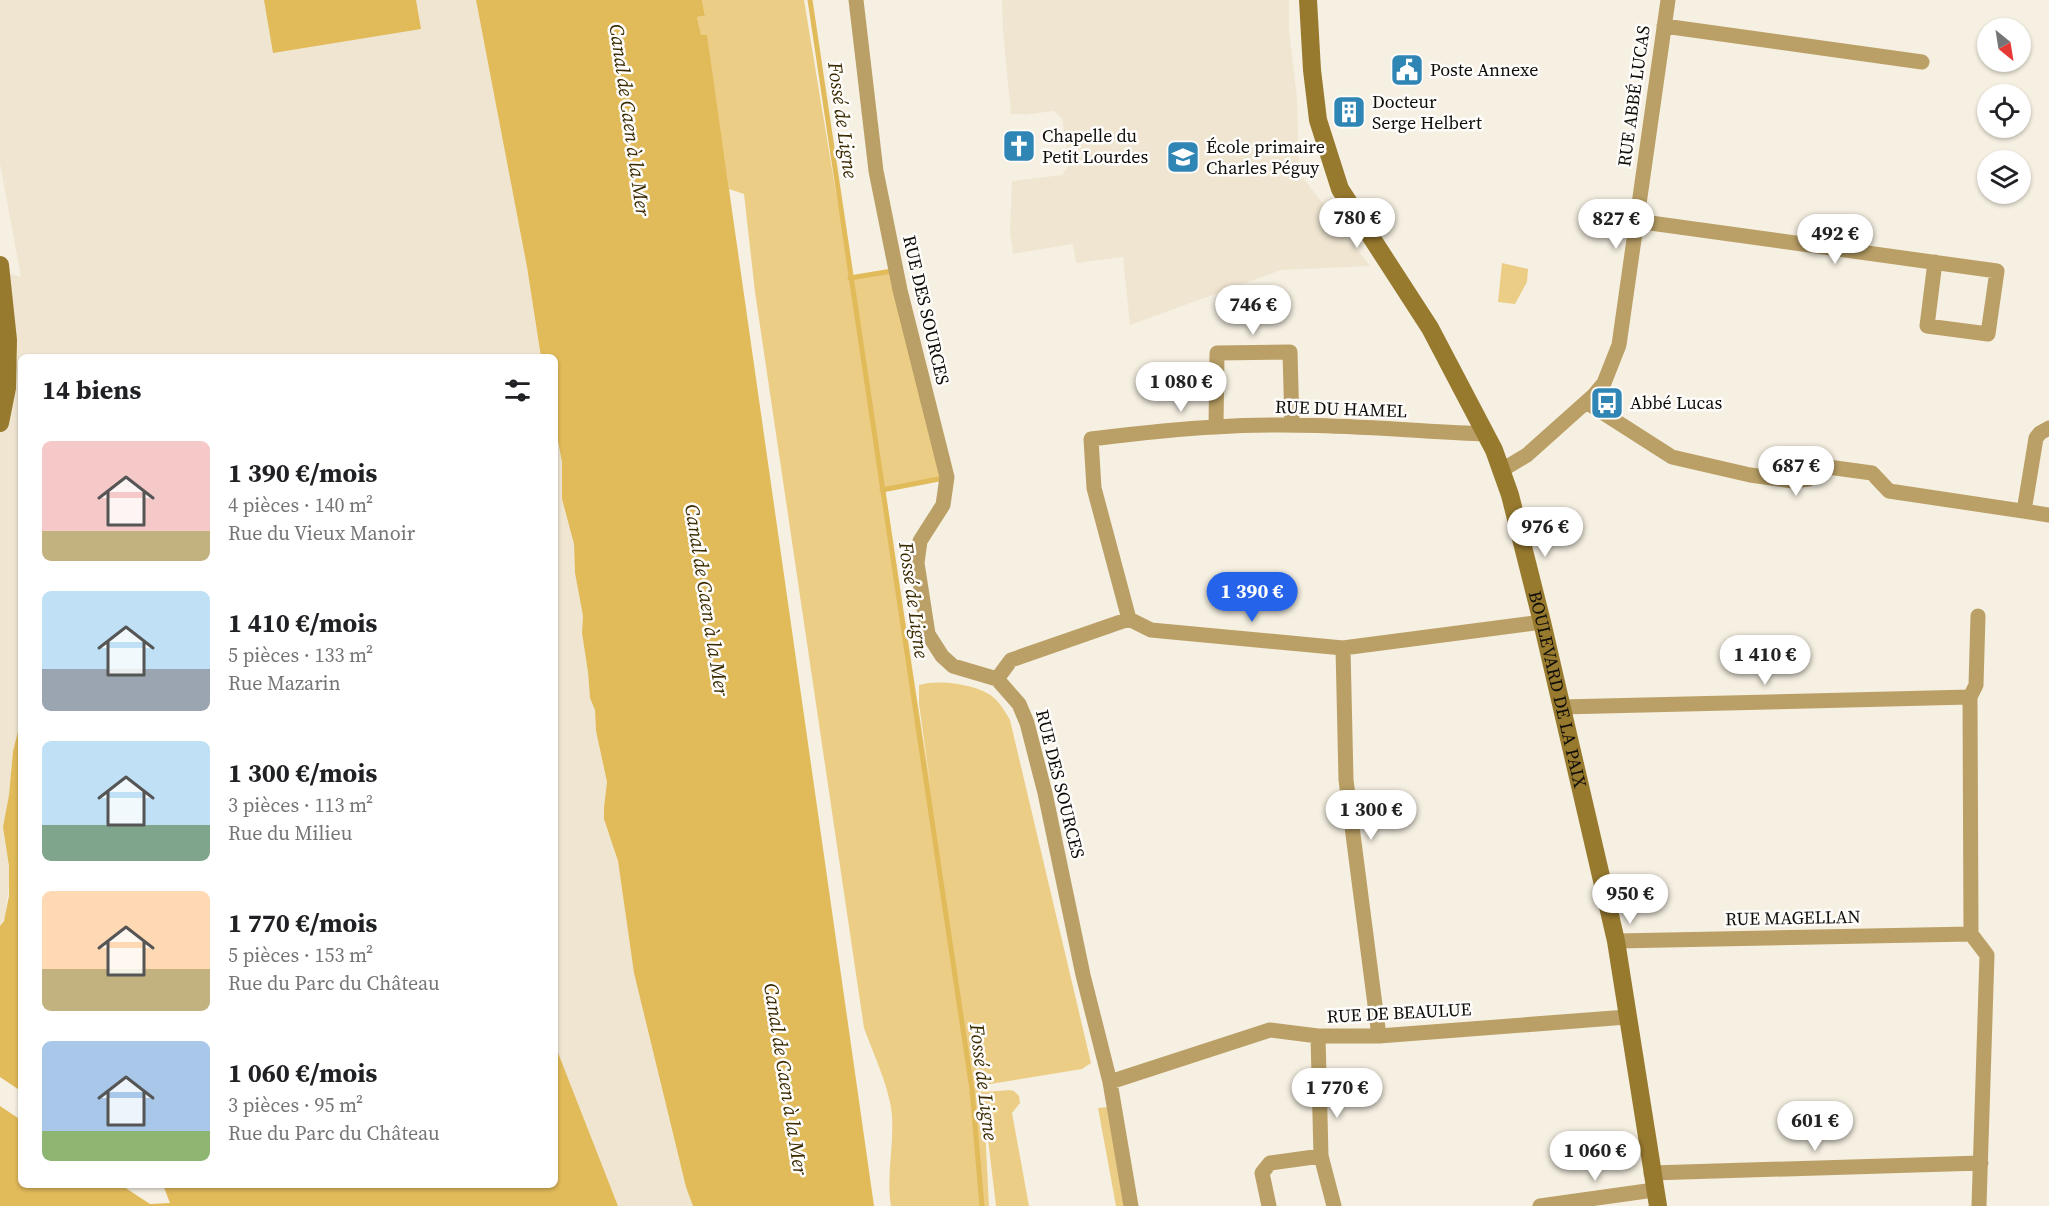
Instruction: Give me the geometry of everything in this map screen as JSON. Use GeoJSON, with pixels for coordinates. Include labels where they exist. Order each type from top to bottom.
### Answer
{"type":"FeatureCollection","features":[{"type":"Feature","properties":{"kind":"street","name":"RUE DES SOURCES"},"geometry":{"type":"LineString","coordinates":[[856,0],[876,171],[900,290],[947,477],[943,505],[920,540],[917,563],[928,634],[942,656],[953,666],[997,679],[1019,704],[1027,723],[1045,793],[1083,975],[1110,1082],[1131,1206]]}},
{"type":"Feature","properties":{"kind":"street","name":"BOULEVARD DE LA PAIX"},"geometry":{"type":"LineString","coordinates":[[1308,0],[1312,70],[1318,120],[1340,189],[1430,328],[1486,434],[1502,470],[1542,622],[1616,942],[1654,1190]]}},
{"type":"Feature","properties":{"kind":"street","name":"RUE ABBÉ LUCAS"},"geometry":{"type":"LineString","coordinates":[[1502,470],[1527,455],[1604,383],[1619,345],[1668,0]]}},
{"type":"Feature","properties":{"kind":"street"},"geometry":{"type":"LineString","coordinates":[[1664,26],[1923,62]]}},
{"type":"Feature","properties":{"kind":"street"},"geometry":{"type":"LineString","coordinates":[[1636,221],[1935,262],[1997,271],[1988,334],[1927,326],[1935,262]]}},
{"type":"Feature","properties":{"kind":"street"},"geometry":{"type":"LineString","coordinates":[[0,265],[8,340],[7,388],[0,423]]}},
{"type":"Feature","properties":{"kind":"street"},"geometry":{"type":"LineString","coordinates":[[1216,426],[1217,352],[1290,352],[1292,425]]}},
{"type":"Feature","properties":{"kind":"street"},"geometry":{"type":"LineString","coordinates":[[1586,402],[1672,457],[1750,476],[1793,481],[1809,479],[1828,467],[1872,473],[1889,491],[2049,515]]}},
{"type":"Feature","properties":{"kind":"street","name":"RUE DU HAMEL"},"geometry":{"type":"LineString","coordinates":[[1129,619],[1094,488],[1091,439],[1216,426],[1292,425],[1486,434]]}},
{"type":"Feature","properties":{"kind":"street"},"geometry":{"type":"LineString","coordinates":[[2024,511],[2036,438],[2049,428]]}},
{"type":"Feature","properties":{"kind":"street"},"geometry":{"type":"LineString","coordinates":[[1978,616],[1976,685],[1970,698],[1971,934],[1987,955],[1979,1206]]}},
{"type":"Feature","properties":{"kind":"street"},"geometry":{"type":"LineString","coordinates":[[997,679],[1011,660],[1129,619],[1150,630],[1343,648],[1542,622]]}},
{"type":"Feature","properties":{"kind":"street"},"geometry":{"type":"LineString","coordinates":[[1343,648],[1346,780],[1380,1036]]}},
{"type":"Feature","properties":{"kind":"street"},"geometry":{"type":"LineString","coordinates":[[1561,707],[1970,698]]}},
{"type":"Feature","properties":{"kind":"street","name":"RUE MAGELLAN"},"geometry":{"type":"LineString","coordinates":[[1616,942],[1971,934]]}},
{"type":"Feature","properties":{"kind":"street","name":"RUE DE BEAULUE"},"geometry":{"type":"LineString","coordinates":[[1110,1082],[1270,1030],[1318,1036],[1380,1036],[1627,1017]]}},
{"type":"Feature","properties":{"kind":"street"},"geometry":{"type":"LineString","coordinates":[[1318,1036],[1321,1156],[1334,1206]]}},
{"type":"Feature","properties":{"kind":"street"},"geometry":{"type":"LineString","coordinates":[[1269,1206],[1262,1173],[1270,1163],[1321,1156]]}},
{"type":"Feature","properties":{"kind":"street"},"geometry":{"type":"LineString","coordinates":[[1540,1206],[1654,1190],[1981,1163]]}},
{"type":"Feature","properties":{"kind":"shaded area"},"geometry":{"type":"Polygon","coordinates":[[[0,0],[476,0],[527,267],[541,354],[18,354],[18,732],[13,751],[3,827],[9,866],[9,883],[5,917],[0,926],[0,271],[21,277],[0,164],[0,0]]]}},
{"type":"Feature","properties":{"kind":"shaded area"},"geometry":{"type":"Polygon","coordinates":[[[702,0],[804,0],[850,278],[896,273],[944,478],[885,490],[931,790],[919,704],[919,685],[957,684],[977,689],[993,697],[1010,720],[1091,1063],[1082,1069],[978,1086],[983,1092],[1010,1090],[1019,1096],[1020,1103],[1012,1113],[1029,1206],[996,1206],[984,1106],[989,1206],[891,1206],[889,1184],[891,1107],[864,1028],[755,292],[744,194],[729,189],[706,35],[701,36],[697,17],[705,16],[702,0]]]}},
{"type":"Feature","properties":{"kind":"shaded area","name":"École primaire Charles Péguy"},"geometry":{"type":"Polygon","coordinates":[[[1002,0],[1289,0],[1289,30],[1297,98],[1299,169],[1301,175],[1370,266],[1281,270],[1130,325],[1123,257],[1076,263],[1073,244],[1013,254],[1010,232],[1012,181],[1062,175],[1069,165],[1062,118],[1053,111],[1023,115],[1011,114],[1002,0]]]}},
{"type":"Feature","properties":{"kind":"shaded area"},"geometry":{"type":"Polygon","coordinates":[[[1502,263],[1528,269],[1527,282],[1515,304],[1498,302],[1502,263]]]}},
{"type":"Feature","properties":{"kind":"shaded area"},"geometry":{"type":"Polygon","coordinates":[[[558,441],[562,462],[562,499],[574,544],[575,573],[583,616],[582,633],[590,698],[595,710],[596,731],[607,783],[604,819],[618,861],[634,973],[686,1187],[693,1206],[618,1206],[558,1053],[558,441]]]}},
{"type":"Feature","properties":{"kind":"shaded area"},"geometry":{"type":"Polygon","coordinates":[[[1108,1107],[1124,1206],[1116,1206],[1098,1108],[1108,1107]]]}},
{"type":"Feature","properties":{"kind":"water"},"geometry":{"type":"Polygon","coordinates":[[[264,0],[416,0],[421,29],[273,53],[264,0]]]}},
{"type":"Feature","properties":{"kind":"water","name":"Canal de Caen à la Mer"},"geometry":{"type":"Polygon","coordinates":[[[476,0],[702,0],[705,16],[697,17],[701,35],[707,35],[874,1206],[693,1206],[686,1187],[634,973],[618,861],[604,819],[607,782],[596,731],[595,710],[590,698],[582,633],[583,616],[575,573],[574,544],[562,499],[562,462],[558,441],[558,354],[541,354],[527,267],[476,0]]]}},
{"type":"Feature","properties":{"kind":"water"},"geometry":{"type":"Polygon","coordinates":[[[18,732],[18,1188],[558,1188],[558,1053],[618,1206],[0,1206],[0,926],[4,921],[9,896],[9,866],[3,827],[13,751],[18,732]]]}},
{"type":"Feature","properties":{"kind":"pier"},"geometry":{"type":"Polygon","coordinates":[[[0,1077],[18,1089],[18,1118],[0,1106],[0,1077]]]}},
{"type":"Feature","properties":{"kind":"pier"},"geometry":{"type":"Polygon","coordinates":[[[126,1188],[164,1188],[170,1203],[150,1204],[126,1188]]]}},
{"type":"Feature","properties":{"kind":"waterway","name":"Fossé de Ligne"},"geometry":{"type":"LineString","coordinates":[[810,0],[972,1090],[982,1206]]}},
{"type":"Feature","properties":{"kind":"waterway"},"geometry":{"type":"LineString","coordinates":[[850,278],[892,271]]}},
{"type":"Feature","properties":{"kind":"waterway"},"geometry":{"type":"LineString","coordinates":[[882,490],[944,478]]}},
{"type":"Feature","properties":{"kind":"place","name":"Poste Annexe"},"geometry":{"type":"Point","coordinates":[1407,70]}},
{"type":"Feature","properties":{"kind":"place","name":"Docteur Serge Helbert"},"geometry":{"type":"Point","coordinates":[1349,112]}},
{"type":"Feature","properties":{"kind":"place","name":"Chapelle du Petit Lourdes"},"geometry":{"type":"Point","coordinates":[1019,146]}},
{"type":"Feature","properties":{"kind":"place","name":"École primaire Charles Péguy"},"geometry":{"type":"Point","coordinates":[1183,157]}},
{"type":"Feature","properties":{"kind":"place","name":"Abbé Lucas"},"geometry":{"type":"Point","coordinates":[1607,403]}}]}
